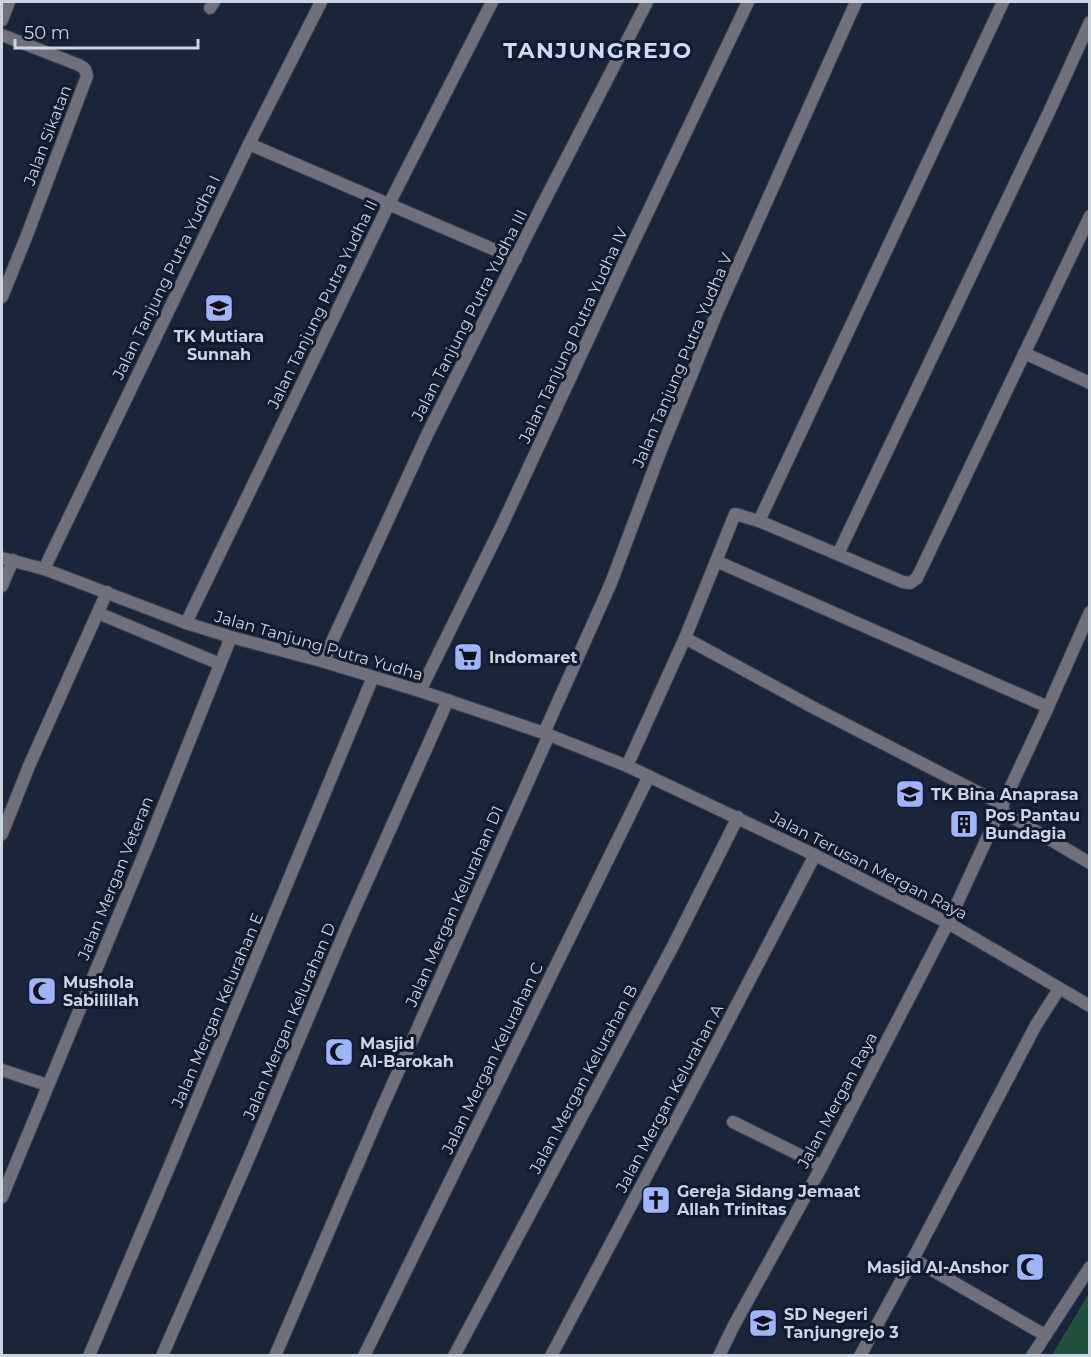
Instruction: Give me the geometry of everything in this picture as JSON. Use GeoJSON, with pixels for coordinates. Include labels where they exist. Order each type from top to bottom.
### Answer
{"type":"FeatureCollection","features":[{"type":"Feature","properties":{"kind":"street"},"geometry":{"type":"LineString","coordinates":[[2,20],[9,2]]}},
{"type":"Feature","properties":{"kind":"street","name":"Jalan Tanjung Putra Yudha I"},"geometry":{"type":"LineString","coordinates":[[44,569],[249,144],[321,2]]}},
{"type":"Feature","properties":{"kind":"street","name":"Jalan Tanjung Putra Yudha II"},"geometry":{"type":"LineString","coordinates":[[186,623],[388,204],[492,2]]}},
{"type":"Feature","properties":{"kind":"street","name":"Jalan Tanjung Putra Yudha III"},"geometry":{"type":"LineString","coordinates":[[325,662],[329,648],[427,435],[647,2]]}},
{"type":"Feature","properties":{"kind":"street","name":"Jalan Tanjung Putra Yudha IV"},"geometry":{"type":"LineString","coordinates":[[423,686],[502,525],[748,2]]}},
{"type":"Feature","properties":{"kind":"street","name":"Jalan Tanjung Putra Yudha V"},"geometry":{"type":"LineString","coordinates":[[547,734],[611,583],[661,450],[718,310],[856,2]]}},
{"type":"Feature","properties":{"kind":"street"},"geometry":{"type":"LineString","coordinates":[[759,521],[1003,2]]}},
{"type":"Feature","properties":{"kind":"street"},"geometry":{"type":"LineString","coordinates":[[838,554],[1049,112],[1089,22]]}},
{"type":"Feature","properties":{"kind":"street","name":"Jalan Sikatan"},"geometry":{"type":"LineString","coordinates":[[2,35],[79,65],[85,69],[87,76],[2,297]]}},
{"type":"Feature","properties":{"kind":"street"},"geometry":{"type":"LineString","coordinates":[[249,144],[516,259]]}},
{"type":"Feature","properties":{"kind":"street"},"geometry":{"type":"LineString","coordinates":[[627,766],[685,638],[735,514],[759,521],[903,582],[910,583],[917,578],[1089,216]]}},
{"type":"Feature","properties":{"kind":"street"},"geometry":{"type":"LineString","coordinates":[[1024,353],[1089,383]]}},
{"type":"Feature","properties":{"kind":"street"},"geometry":{"type":"LineString","coordinates":[[2,586],[7,559]]}},
{"type":"Feature","properties":{"kind":"street","name":"Jalan Tanjung Putra Yudha"},"geometry":{"type":"LineString","coordinates":[[7,559],[44,569],[186,623],[231,637],[373,677],[423,686],[448,700],[547,734],[627,766]]}},
{"type":"Feature","properties":{"kind":"street"},"geometry":{"type":"LineString","coordinates":[[716,561],[1048,707]]}},
{"type":"Feature","properties":{"kind":"street"},"geometry":{"type":"LineString","coordinates":[[2,834],[29,765],[106,592]]}},
{"type":"Feature","properties":{"kind":"street","name":"Jalan Mergan Raya"},"geometry":{"type":"LineString","coordinates":[[719,1356],[822,1166],[948,923],[1048,707],[1089,612]]}},
{"type":"Feature","properties":{"kind":"street"},"geometry":{"type":"LineString","coordinates":[[98,613],[220,664]]}},
{"type":"Feature","properties":{"kind":"street","name":"Jalan Mergan Veteran"},"geometry":{"type":"LineString","coordinates":[[2,1197],[231,637]]}},
{"type":"Feature","properties":{"kind":"street"},"geometry":{"type":"LineString","coordinates":[[685,638],[1001,808],[1089,863]]}},
{"type":"Feature","properties":{"kind":"street","name":"Jalan Mergan Kelurahan E"},"geometry":{"type":"LineString","coordinates":[[89,1356],[373,677]]}},
{"type":"Feature","properties":{"kind":"street","name":"Jalan Mergan Kelurahan D"},"geometry":{"type":"LineString","coordinates":[[162,1356],[347,926],[448,700]]}},
{"type":"Feature","properties":{"kind":"street","name":"Jalan Mergan Kelurahan D1"},"geometry":{"type":"LineString","coordinates":[[275,1356],[547,734]]}},
{"type":"Feature","properties":{"kind":"street","name":"Jalan Terusan Mergan Raya"},"geometry":{"type":"LineString","coordinates":[[627,766],[816,855],[948,923],[1089,1006]]}},
{"type":"Feature","properties":{"kind":"street","name":"Jalan Mergan Kelurahan C"},"geometry":{"type":"LineString","coordinates":[[364,1356],[649,776]]}},
{"type":"Feature","properties":{"kind":"street","name":"Jalan Mergan Kelurahan B"},"geometry":{"type":"LineString","coordinates":[[454,1356],[673,946],[738,817]]}},
{"type":"Feature","properties":{"kind":"street","name":"Jalan Mergan Kelurahan A"},"geometry":{"type":"LineString","coordinates":[[551,1356],[816,855]]}},
{"type":"Feature","properties":{"kind":"street"},"geometry":{"type":"LineString","coordinates":[[860,1356],[1036,1025],[1059,989]]}},
{"type":"Feature","properties":{"kind":"street"},"geometry":{"type":"LineString","coordinates":[[2,1070],[47,1085]]}},
{"type":"Feature","properties":{"kind":"street"},"geometry":{"type":"LineString","coordinates":[[733,1122],[822,1166]]}},
{"type":"Feature","properties":{"kind":"street"},"geometry":{"type":"LineString","coordinates":[[913,1259],[1045,1335]]}},
{"type":"Feature","properties":{"kind":"street"},"geometry":{"type":"LineString","coordinates":[[1032,1356],[1089,1267]]}},
{"type":"Feature","properties":{"kind":"green space"},"geometry":{"type":"Polygon","coordinates":[[[1089,1293],[1089,1355],[1052,1355],[1089,1293]]]}},
{"type":"Feature","properties":{"kind":"place","name":"TK Mutiara Sunnah"},"geometry":{"type":"Point","coordinates":[219,308]}},
{"type":"Feature","properties":{"kind":"place","name":"Indomaret"},"geometry":{"type":"Point","coordinates":[468,657]}},
{"type":"Feature","properties":{"kind":"place","name":"TK Bina Anaprasa"},"geometry":{"type":"Point","coordinates":[910,794]}},
{"type":"Feature","properties":{"kind":"place","name":"Pos Pantau Bundagia"},"geometry":{"type":"Point","coordinates":[964,824]}},
{"type":"Feature","properties":{"kind":"place","name":"Mushola Sabilillah"},"geometry":{"type":"Point","coordinates":[42,991]}},
{"type":"Feature","properties":{"kind":"place","name":"Masjid Al-Barokah"},"geometry":{"type":"Point","coordinates":[339,1052]}},
{"type":"Feature","properties":{"kind":"place","name":"Gereja Sidang Jemaat Allah Trinitas"},"geometry":{"type":"Point","coordinates":[656,1200]}},
{"type":"Feature","properties":{"kind":"place","name":"Masjid Al-Anshor"},"geometry":{"type":"Point","coordinates":[1030,1267]}},
{"type":"Feature","properties":{"kind":"place","name":"SD Negeri Tanjungrejo 3"},"geometry":{"type":"Point","coordinates":[763,1323]}},
{"type":"Feature","properties":{"kind":"district","name":"TANJUNGREJO"},"geometry":{"type":"Point","coordinates":[598,50]}}]}
